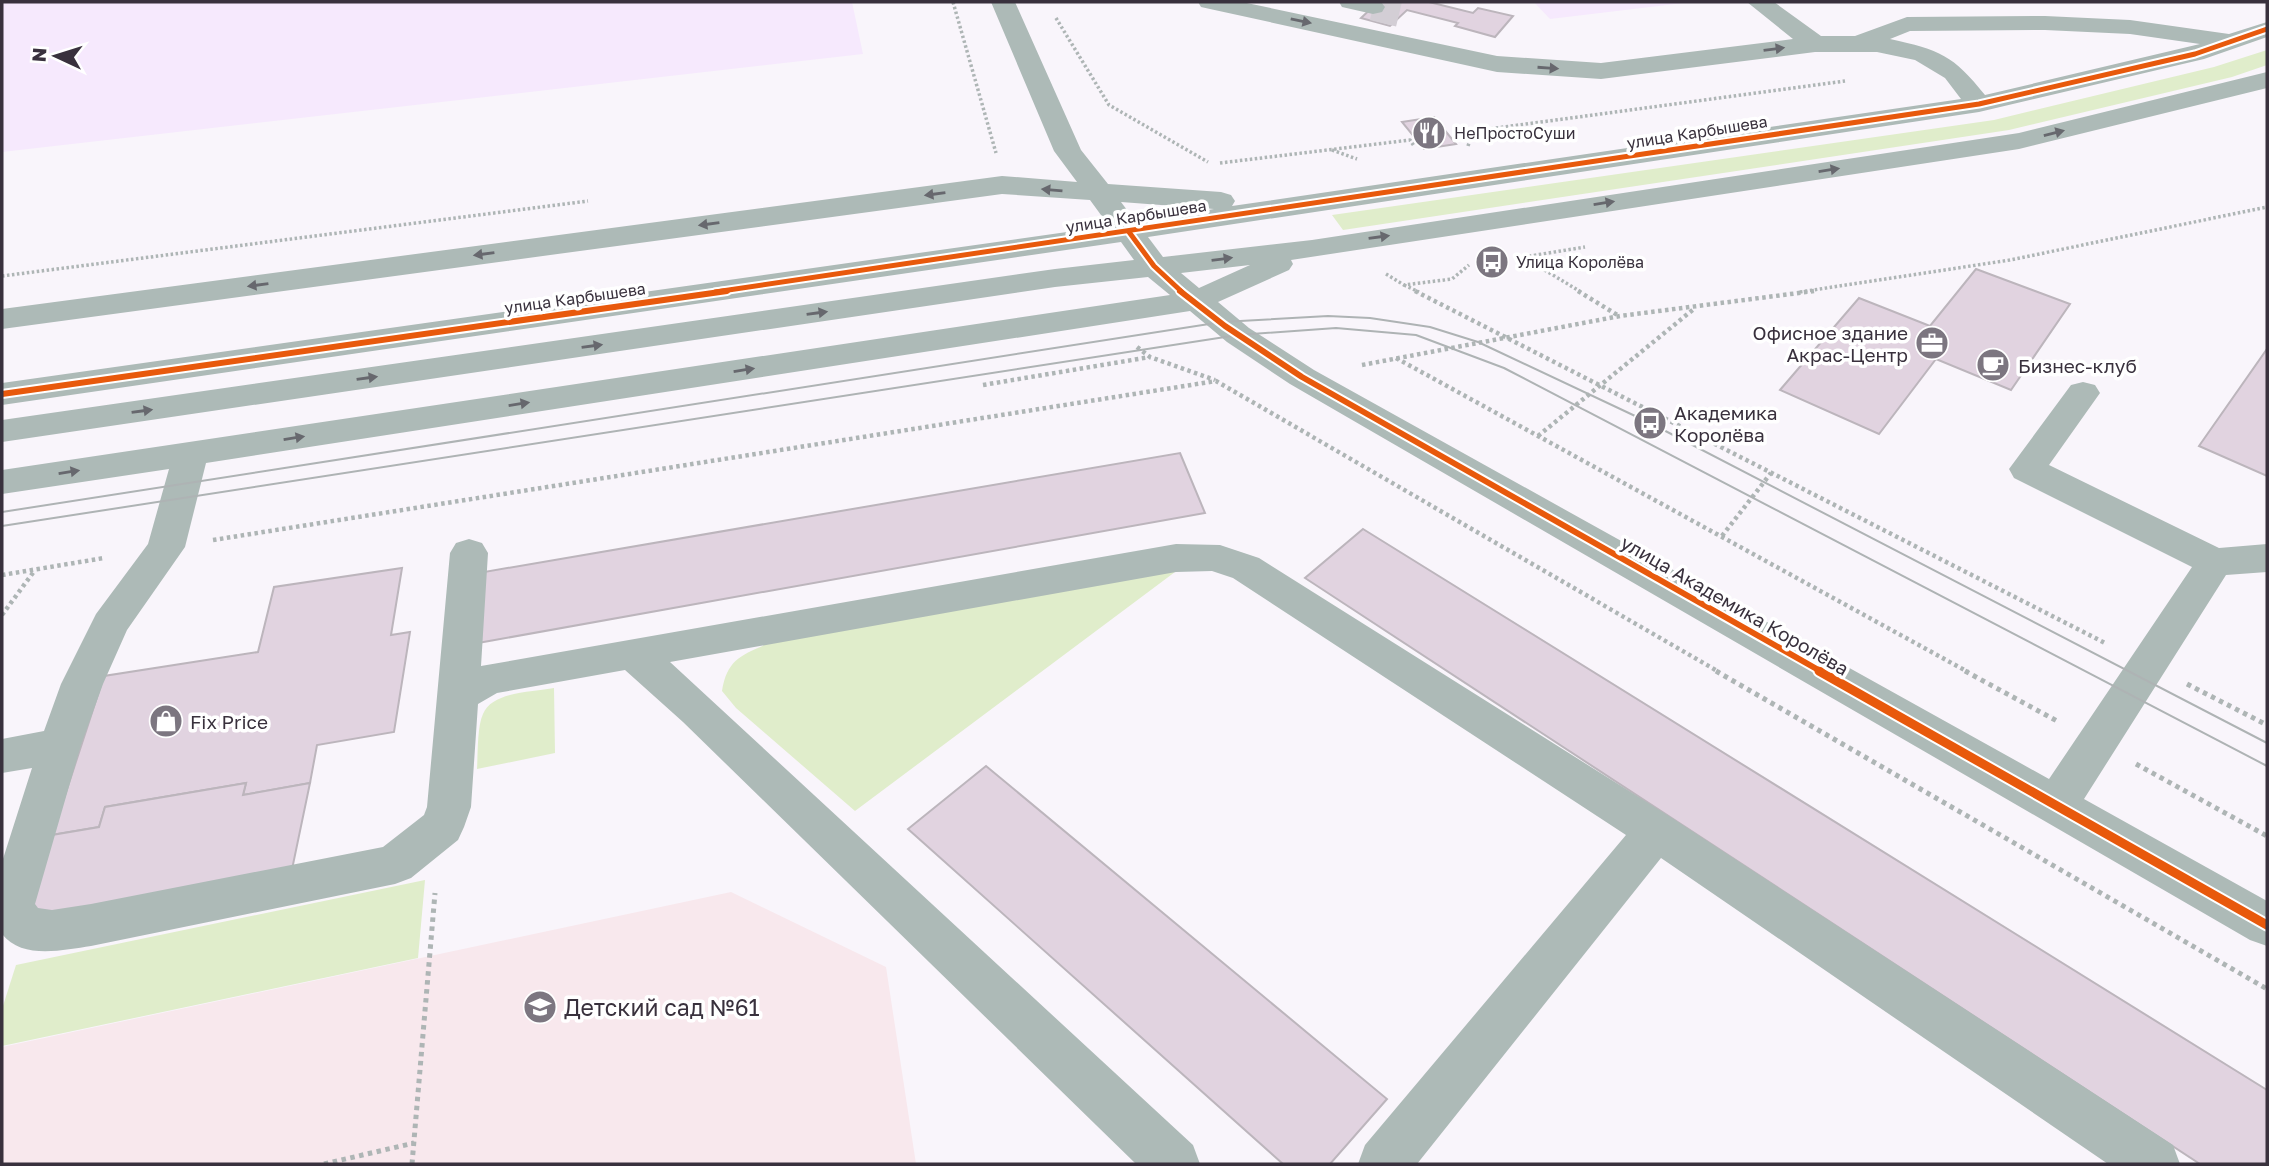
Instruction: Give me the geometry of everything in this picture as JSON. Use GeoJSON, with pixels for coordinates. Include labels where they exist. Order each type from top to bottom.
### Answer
{"type":"FeatureCollection","features":[{"type":"Feature","properties":{"kind":"street","name":"улица Академика Королёва"},"geometry":{"type":"LineString","coordinates":[[1009,2],[1068,151],[1155,267],[1238,335],[1302,377],[2267,925]]}},
{"type":"Feature","properties":{"kind":"street"},"geometry":{"type":"LineString","coordinates":[[1210,2],[1497,64],[1601,71],[1815,44],[1877,44],[1923,54],[1954,73],[1979,104]]}},
{"type":"Feature","properties":{"kind":"street"},"geometry":{"type":"LineString","coordinates":[[1759,2],[1815,44]]}},
{"type":"Feature","properties":{"kind":"street"},"geometry":{"type":"LineString","coordinates":[[1414,20],[1497,64]]}},
{"type":"Feature","properties":{"kind":"street"},"geometry":{"type":"LineString","coordinates":[[1857,44],[1907,24],[2045,23],[2130,27],[2232,41]]}},
{"type":"Feature","properties":{"kind":"street","name":"улица Карбышева"},"geometry":{"type":"LineString","coordinates":[[2,394],[1129,232],[1979,104],[2195,54],[2267,29]]}},
{"type":"Feature","properties":{"kind":"street"},"geometry":{"type":"LineString","coordinates":[[2,431],[1055,278],[1312,249],[2019,141],[2267,80]]}},
{"type":"Feature","properties":{"kind":"street"},"geometry":{"type":"LineString","coordinates":[[1002,185],[1068,151]]}},
{"type":"Feature","properties":{"kind":"street","name":"улица Карбышева"},"geometry":{"type":"LineString","coordinates":[[2,319],[1002,185],[1289,206]]}},
{"type":"Feature","properties":{"kind":"street"},"geometry":{"type":"LineString","coordinates":[[2,482],[1195,301],[1312,249]]}},
{"type":"Feature","properties":{"kind":"street"},"geometry":{"type":"LineString","coordinates":[[2083,393],[2027,469],[2215,562],[2267,558]]}},
{"type":"Feature","properties":{"kind":"street"},"geometry":{"type":"LineString","coordinates":[[191,453],[166,547],[110,624],[82,684],[60,745],[10,909],[25,928],[52,931],[91,925],[395,864],[457,824],[449,807],[469,553]]}},
{"type":"Feature","properties":{"kind":"street"},"geometry":{"type":"LineString","coordinates":[[458,697],[476,683],[497,677],[755,634],[1176,558],[1225,558],[1246,568],[1656,831],[2154,1164]]}},
{"type":"Feature","properties":{"kind":"street"},"geometry":{"type":"LineString","coordinates":[[2056,805],[2215,562]]}},
{"type":"Feature","properties":{"kind":"street"},"geometry":{"type":"LineString","coordinates":[[698,710],[691,686],[699,664],[714,647],[755,634]]}},
{"type":"Feature","properties":{"kind":"street"},"geometry":{"type":"LineString","coordinates":[[633,653],[698,710],[1174,1164]]}},
{"type":"Feature","properties":{"kind":"street"},"geometry":{"type":"LineString","coordinates":[[2,756],[60,745]]}},
{"type":"Feature","properties":{"kind":"street"},"geometry":{"type":"LineString","coordinates":[[1384,1164],[1656,831]]}},
{"type":"Feature","properties":{"kind":"path"},"geometry":{"type":"LineString","coordinates":[[953,2],[996,154]]}},
{"type":"Feature","properties":{"kind":"path"},"geometry":{"type":"LineString","coordinates":[[1056,18],[1109,104],[1211,164],[1410,140],[1414,146]]}},
{"type":"Feature","properties":{"kind":"path"},"geometry":{"type":"LineString","coordinates":[[1471,137],[1467,132],[1847,81]]}},
{"type":"Feature","properties":{"kind":"path"},"geometry":{"type":"LineString","coordinates":[[1374,145],[1380,152]]}},
{"type":"Feature","properties":{"kind":"path"},"geometry":{"type":"LineString","coordinates":[[1359,365],[1620,316],[2010,260],[2267,207]]}},
{"type":"Feature","properties":{"kind":"path"},"geometry":{"type":"LineString","coordinates":[[1586,247],[1523,257],[1620,316]]}},
{"type":"Feature","properties":{"kind":"path"},"geometry":{"type":"LineString","coordinates":[[1404,285],[1452,279],[1468,265]]}},
{"type":"Feature","properties":{"kind":"path"},"geometry":{"type":"LineString","coordinates":[[1386,274],[1504,337],[2267,725]]}},
{"type":"Feature","properties":{"kind":"path"},"geometry":{"type":"LineString","coordinates":[[1538,436],[1697,307]]}},
{"type":"Feature","properties":{"kind":"path"},"geometry":{"type":"LineString","coordinates":[[983,385],[1150,357],[1216,381]]}},
{"type":"Feature","properties":{"kind":"path"},"geometry":{"type":"LineString","coordinates":[[1395,358],[2267,836]]}},
{"type":"Feature","properties":{"kind":"path"},"geometry":{"type":"LineString","coordinates":[[1722,536],[1772,473]]}},
{"type":"Feature","properties":{"kind":"path"},"geometry":{"type":"LineString","coordinates":[[2,615],[35,570]]}},
{"type":"Feature","properties":{"kind":"path"},"geometry":{"type":"LineString","coordinates":[[412,1164],[457,824]]}},
{"type":"Feature","properties":{"kind":"path"},"geometry":{"type":"LineString","coordinates":[[324,1164],[414,1143]]}},
{"type":"Feature","properties":{"kind":"shaded area"},"geometry":{"type":"Polygon","coordinates":[[[2,2],[852,2],[863,54],[2,152],[2,2]]]}},
{"type":"Feature","properties":{"kind":"shaded area"},"geometry":{"type":"Polygon","coordinates":[[[1534,2],[1692,2],[1550,19],[1534,2]]]}},
{"type":"Feature","properties":{"kind":"shaded area","name":"Детский сад №61"},"geometry":{"type":"Polygon","coordinates":[[[731,892],[886,967],[916,1164],[2,1164],[2,1047],[731,892]]]}},
{"type":"Feature","properties":{"kind":"green space"},"geometry":{"type":"Polygon","coordinates":[[[2267,50],[2267,65],[2232,77],[2009,130],[1343,230],[1332,215],[1994,120],[2214,67],[2267,50]]]}},
{"type":"Feature","properties":{"kind":"green space"},"geometry":{"type":"Polygon","coordinates":[[[1179,569],[855,811],[736,708],[722,691],[732,665],[751,651],[769,643],[1179,569]]]}},
{"type":"Feature","properties":{"kind":"green space"},"geometry":{"type":"Polygon","coordinates":[[[554,688],[555,753],[477,769],[480,726],[488,706],[504,697],[554,688]]]}},
{"type":"Feature","properties":{"kind":"green space"},"geometry":{"type":"Polygon","coordinates":[[[425,880],[418,958],[2,1046],[2,1009],[16,965],[425,880]]]}},
{"type":"Feature","properties":{"kind":"building"},"geometry":{"type":"Polygon","coordinates":[[[1378,2],[1429,2],[1473,13],[1478,8],[1513,16],[1495,37],[1455,26],[1458,23],[1407,10],[1390,26],[1361,18],[1378,2]]]}},
{"type":"Feature","properties":{"kind":"building","name":"НеПростоСуши"},"geometry":{"type":"Polygon","coordinates":[[[1434,117],[1456,144],[1424,149],[1402,122],[1434,117]]]}},
{"type":"Feature","properties":{"kind":"building","name":"Офисное здание Акрас-Центр"},"geometry":{"type":"Polygon","coordinates":[[[1976,269],[2070,304],[2011,390],[1936,359],[1879,434],[1780,390],[1859,298],[1930,326],[1976,269]]]}},
{"type":"Feature","properties":{"kind":"building"},"geometry":{"type":"Polygon","coordinates":[[[2267,349],[2267,476],[2199,446],[2267,349]]]}},
{"type":"Feature","properties":{"kind":"building"},"geometry":{"type":"Polygon","coordinates":[[[1180,453],[1205,513],[478,643],[484,572],[1180,453]]]}},
{"type":"Feature","properties":{"kind":"building"},"geometry":{"type":"Polygon","coordinates":[[[1363,529],[2267,1090],[2267,1164],[2200,1164],[1305,578],[1363,529]]]}},
{"type":"Feature","properties":{"kind":"building"},"geometry":{"type":"Polygon","coordinates":[[[402,568],[391,635],[410,632],[394,732],[317,745],[310,783],[243,795],[246,783],[105,807],[99,827],[52,835],[104,676],[258,652],[274,587],[402,568]]]}},
{"type":"Feature","properties":{"kind":"building"},"geometry":{"type":"Polygon","coordinates":[[[986,766],[1387,1099],[1330,1164],[1283,1164],[908,829],[986,766]]]}},
{"type":"Feature","properties":{"kind":"building"},"geometry":{"type":"Polygon","coordinates":[[[246,783],[243,795],[310,783],[290,879],[20,929],[52,835],[99,827],[105,807],[246,783]]]}},
{"type":"Feature","properties":{"kind":"tunnel"},"geometry":{"type":"LineString","coordinates":[[1373,7],[1402,14]]}},
{"type":"Feature","properties":{"kind":"tram line"},"geometry":{"type":"LineString","coordinates":[[2,512],[1222,322],[1328,316],[1370,318],[1430,327],[1478,342],[1650,423],[2267,743]]}},
{"type":"Feature","properties":{"kind":"tram line"},"geometry":{"type":"LineString","coordinates":[[2,526],[1238,335],[1336,328],[1416,335],[1504,368],[2267,766]]}},
{"type":"Feature","properties":{"kind":"cycle path"},"geometry":{"type":"LineString","coordinates":[[2,394],[1020,249],[1289,206],[1979,104],[2195,54],[2267,29]]}},
{"type":"Feature","properties":{"kind":"cycle path"},"geometry":{"type":"LineString","coordinates":[[1129,232],[1154,266],[1187,297],[1225,326],[1302,377],[2267,925]]}},
{"type":"Feature","properties":{"kind":"place","name":"НеПростоСуши"},"geometry":{"type":"Point","coordinates":[1429,133]}},
{"type":"Feature","properties":{"kind":"place","name":"Улица Королёва"},"geometry":{"type":"Point","coordinates":[1492,262]}},
{"type":"Feature","properties":{"kind":"place","name":"Офисное здание Акрас-Центр"},"geometry":{"type":"Point","coordinates":[1932,343]}},
{"type":"Feature","properties":{"kind":"place","name":"Бизнес-клуб"},"geometry":{"type":"Point","coordinates":[1993,365]}},
{"type":"Feature","properties":{"kind":"place","name":"Академика Королёва"},"geometry":{"type":"Point","coordinates":[1650,423]}},
{"type":"Feature","properties":{"kind":"place","name":"Fix Price"},"geometry":{"type":"Point","coordinates":[166,721]}},
{"type":"Feature","properties":{"kind":"place","name":"Детский сад №61"},"geometry":{"type":"Point","coordinates":[540,1007]}}]}
